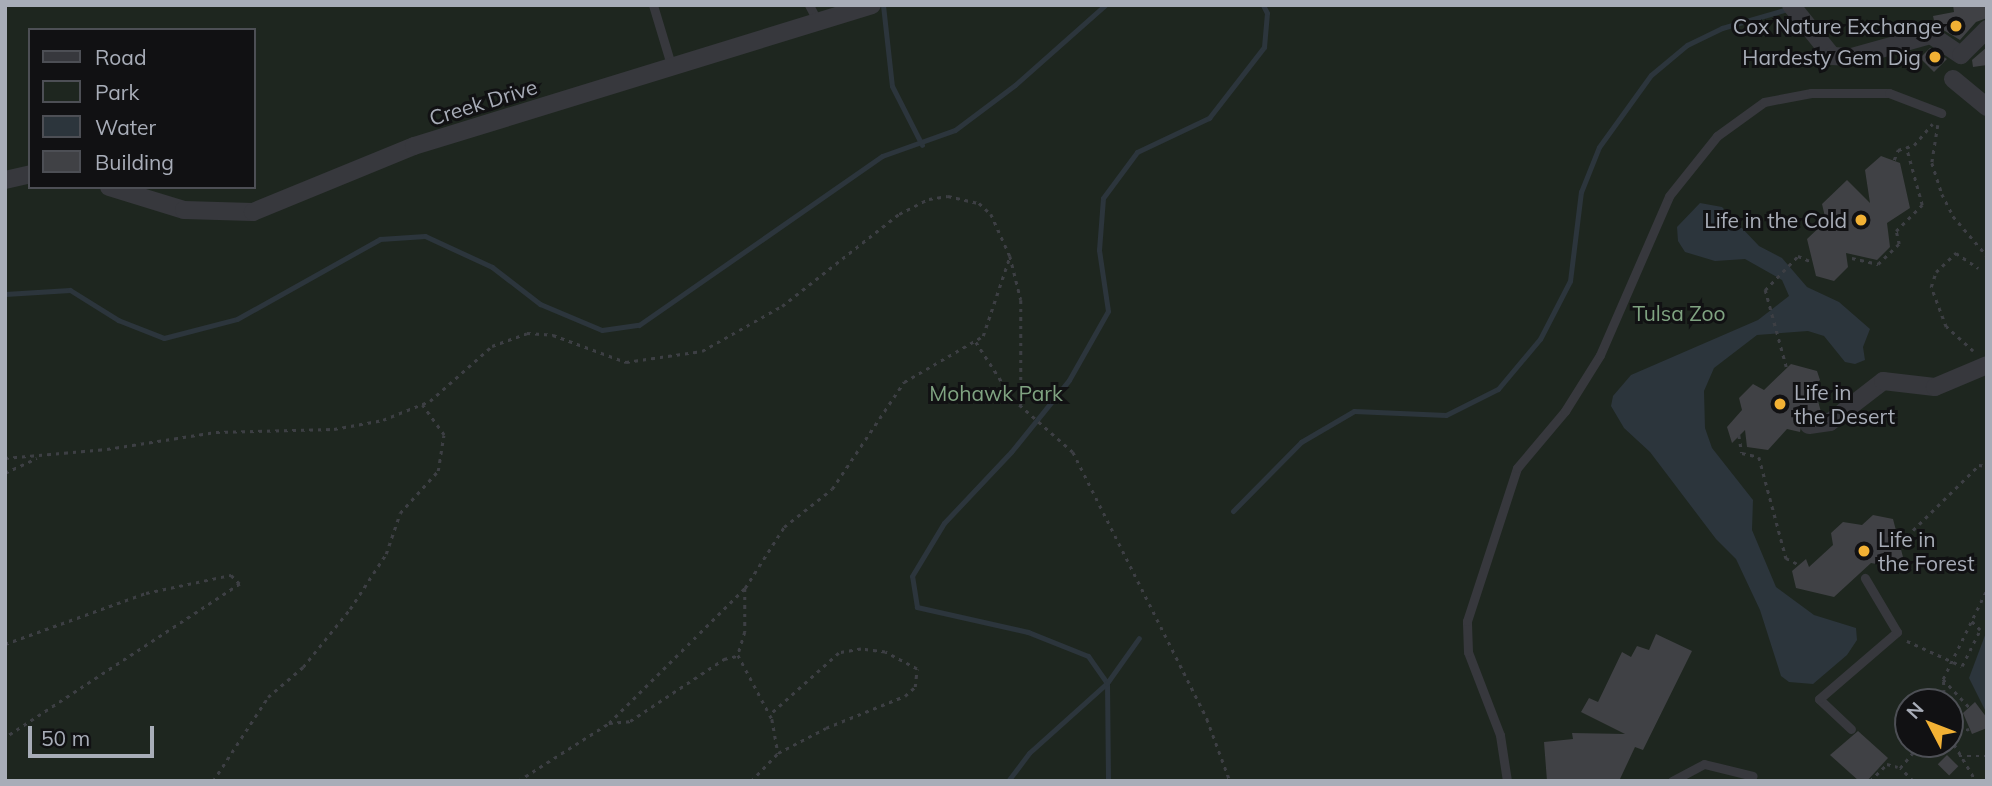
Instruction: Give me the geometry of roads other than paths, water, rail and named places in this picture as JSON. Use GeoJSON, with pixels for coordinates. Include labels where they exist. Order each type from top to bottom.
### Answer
{"type":"FeatureCollection","features":[{"type":"Feature","properties":{"kind":"street","name":"Creek Drive"},"geometry":{"type":"LineString","coordinates":[[116,189],[184,210],[253,212],[414,146],[872,5]]}},
{"type":"Feature","properties":{"kind":"street"},"geometry":{"type":"LineString","coordinates":[[1791,5],[1821,46],[1832,56],[1852,57],[1931,35],[1961,55],[1983,37]]}},
{"type":"Feature","properties":{"kind":"street"},"geometry":{"type":"LineString","coordinates":[[1953,79],[1987,107]]}},
{"type":"Feature","properties":{"kind":"street"},"geometry":{"type":"LineString","coordinates":[[5,180],[28,174]]}},
{"type":"Feature","properties":{"kind":"street"},"geometry":{"type":"LineString","coordinates":[[1809,425],[1830,422],[1883,381],[1935,387],[1983,359]]}},
{"type":"Feature","properties":{"kind":"lane"},"geometry":{"type":"LineString","coordinates":[[653,5],[672,68]]}},
{"type":"Feature","properties":{"kind":"lane"},"geometry":{"type":"LineString","coordinates":[[809,5],[819,23]]}},
{"type":"Feature","properties":{"kind":"lane"},"geometry":{"type":"LineString","coordinates":[[1507,781],[1500,735],[1468,652],[1466,621],[1517,468],[1565,411],[1600,355],[1669,196],[1717,136],[1764,102],[1811,93],[1889,93],[1941,113]]}},
{"type":"Feature","properties":{"kind":"lane"},"geometry":{"type":"LineString","coordinates":[[1852,729],[1819,699],[1897,632],[1864,578]]}},
{"type":"Feature","properties":{"kind":"lane"},"geometry":{"type":"LineString","coordinates":[[1672,781],[1704,764],[1753,776]]}},
{"type":"Feature","properties":{"kind":"water"},"geometry":{"type":"Polygon","coordinates":[[[1700,203],[1722,207],[1759,246],[1782,258],[1807,287],[1839,302],[1870,329],[1863,347],[1865,360],[1855,364],[1845,362],[1824,336],[1808,331],[1757,335],[1714,368],[1704,391],[1705,428],[1712,448],[1753,500],[1752,530],[1776,587],[1814,615],[1856,628],[1857,640],[1847,655],[1813,684],[1789,682],[1781,676],[1760,610],[1736,559],[1716,539],[1650,452],[1624,428],[1611,406],[1613,396],[1631,375],[1758,320],[1789,296],[1782,280],[1745,259],[1715,261],[1685,252],[1678,241],[1677,227],[1700,203]]]}},
{"type":"Feature","properties":{"kind":"water"},"geometry":{"type":"Polygon","coordinates":[[[1987,630],[1987,714],[1969,678],[1987,630]]]}},
{"type":"Feature","properties":{"kind":"waterway"},"geometry":{"type":"LineString","coordinates":[[883,5],[892,86],[922,145]]}},
{"type":"Feature","properties":{"kind":"waterway"},"geometry":{"type":"LineString","coordinates":[[5,294],[70,290],[118,320],[164,338],[237,319],[380,239],[425,236],[492,267],[540,304],[602,330],[639,325],[882,156],[955,130],[1015,85],[1105,5]]}},
{"type":"Feature","properties":{"kind":"waterway"},"geometry":{"type":"LineString","coordinates":[[1107,683],[1088,656],[1028,632],[917,607],[912,576],[944,523],[1011,452],[1069,380],[1108,311],[1099,250],[1103,198],[1137,152],[1209,118],[1264,47],[1267,13],[1263,5]]}},
{"type":"Feature","properties":{"kind":"waterway"},"geometry":{"type":"LineString","coordinates":[[1233,511],[1301,442],[1354,411],[1446,415],[1498,389],[1540,339],[1570,281],[1581,192],[1599,147],[1651,75],[1687,45],[1722,28],[1791,8]]}},
{"type":"Feature","properties":{"kind":"waterway"},"geometry":{"type":"LineString","coordinates":[[1008,781],[1029,753],[1107,683],[1139,638]]}},
{"type":"Feature","properties":{"kind":"waterway"},"geometry":{"type":"LineString","coordinates":[[1107,683],[1108,781]]}},
{"type":"Feature","properties":{"kind":"place","name":"Cox Nature Exchange"},"geometry":{"type":"Point","coordinates":[1956,26]}},
{"type":"Feature","properties":{"kind":"place","name":"Hardesty Gem Dig"},"geometry":{"type":"Point","coordinates":[1935,57]}},
{"type":"Feature","properties":{"kind":"place","name":"Life in the Cold"},"geometry":{"type":"Point","coordinates":[1861,220]}},
{"type":"Feature","properties":{"kind":"place","name":"Life in the Desert"},"geometry":{"type":"Point","coordinates":[1780,404]}},
{"type":"Feature","properties":{"kind":"place","name":"Life in the Forest"},"geometry":{"type":"Point","coordinates":[1864,551]}},
{"type":"Feature","properties":{"kind":"park label","name":"Tulsa Zoo"},"geometry":{"type":"Point","coordinates":[1679,313]}},
{"type":"Feature","properties":{"kind":"park label","name":"Mohawk Park"},"geometry":{"type":"Point","coordinates":[996,393]}}]}
